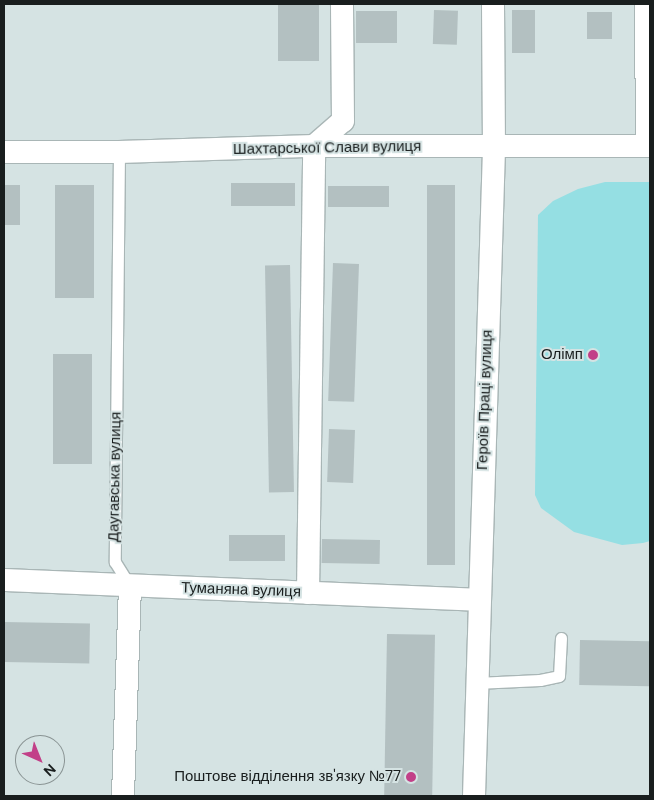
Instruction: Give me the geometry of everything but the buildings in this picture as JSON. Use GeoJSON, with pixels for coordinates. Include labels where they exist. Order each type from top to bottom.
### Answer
{"type":"FeatureCollection","features":[{"type":"Feature","properties":{"kind":"street"},"geometry":{"type":"LineString","coordinates":[[308,593],[314,146],[343,121],[342,4]]}},
{"type":"Feature","properties":{"kind":"street","name":"Героїв Праці вулиця"},"geometry":{"type":"LineString","coordinates":[[474,796],[478,600],[494,148],[494,4]]}},
{"type":"Feature","properties":{"kind":"street"},"geometry":{"type":"LineString","coordinates":[[646,4],[649,146]]}},
{"type":"Feature","properties":{"kind":"street","name":"Шахтарської Слави вулиця"},"geometry":{"type":"LineString","coordinates":[[4,152],[119,152],[314,146],[494,148],[649,146]]}},
{"type":"Feature","properties":{"kind":"street","name":"Туманяна вулиця"},"geometry":{"type":"LineString","coordinates":[[4,580],[478,600]]}},
{"type":"Feature","properties":{"kind":"street"},"geometry":{"type":"LineString","coordinates":[[123,796],[130,586]]}},
{"type":"Feature","properties":{"kind":"lane","name":"Даугавська вулиця"},"geometry":{"type":"LineString","coordinates":[[119,152],[114,562],[130,586]]}},
{"type":"Feature","properties":{"kind":"lane"},"geometry":{"type":"LineString","coordinates":[[476,682],[540,680],[559,676],[561,638]]}},
{"type":"Feature","properties":{"kind":"shaded area","name":"Олімп"},"geometry":{"type":"Polygon","coordinates":[[[605,182],[650,182],[650,541],[622,545],[574,532],[541,508],[535,495],[538,215],[553,201],[578,189],[605,182]]]}},
{"type":"Feature","properties":{"kind":"place","name":"Олімп"},"geometry":{"type":"Point","coordinates":[593,355]}},
{"type":"Feature","properties":{"kind":"place","name":"Поштове відділення зв'язку №77"},"geometry":{"type":"Point","coordinates":[411,777]}}]}
